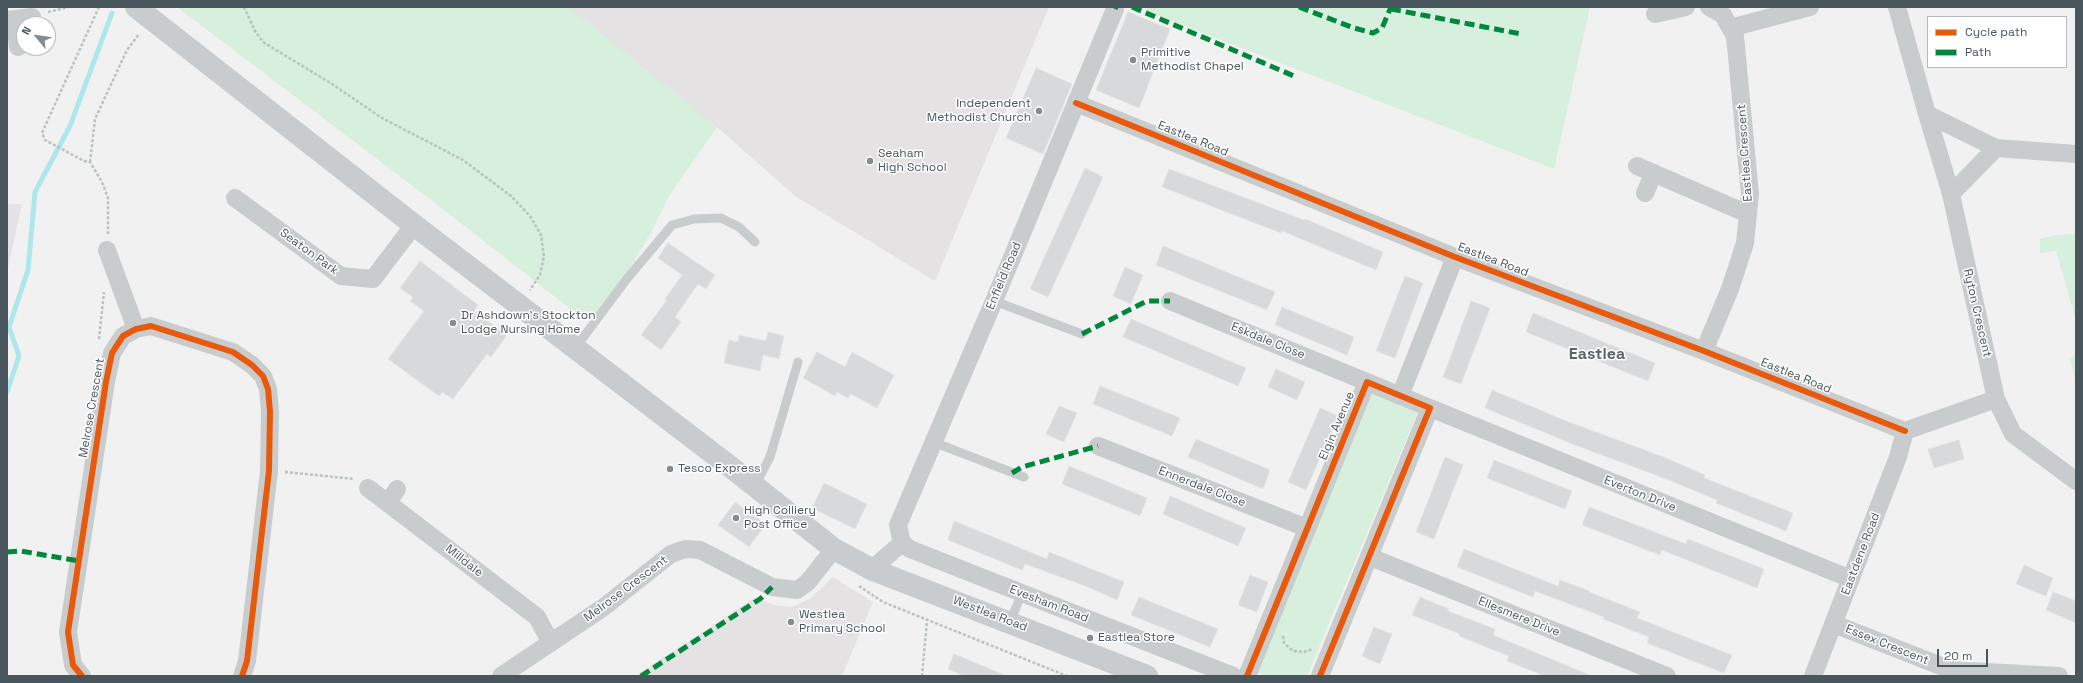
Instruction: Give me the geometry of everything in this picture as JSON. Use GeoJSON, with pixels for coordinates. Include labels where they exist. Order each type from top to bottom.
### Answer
{"type":"FeatureCollection","features":[{"type":"Feature","properties":{"kind":"main road","name":"Westlea Road"},"geometry":{"type":"LineString","coordinates":[[136,7],[414,224],[755,485],[834,549],[873,570],[1147,676]]}},
{"type":"Feature","properties":{"kind":"street"},"geometry":{"type":"LineString","coordinates":[[1655,14],[1686,7]]}},
{"type":"Feature","properties":{"kind":"street","name":"Eastlea Crescent"},"geometry":{"type":"LineString","coordinates":[[1704,351],[1730,289],[1745,243],[1750,194],[1736,36],[1723,15],[1709,7]]}},
{"type":"Feature","properties":{"kind":"street"},"geometry":{"type":"LineString","coordinates":[[1730,28],[1810,7]]}},
{"type":"Feature","properties":{"kind":"street","name":"Ryton Crescent"},"geometry":{"type":"LineString","coordinates":[[1897,7],[1950,194],[1996,399],[2013,434],[2076,481]]}},
{"type":"Feature","properties":{"kind":"street","name":"Enfield Road"},"geometry":{"type":"LineString","coordinates":[[902,543],[898,525],[994,301],[1115,9]]}},
{"type":"Feature","properties":{"kind":"street","name":"Eastlea Road"},"geometry":{"type":"LineString","coordinates":[[1076,103],[1455,257],[1704,351],[1905,431]]}},
{"type":"Feature","properties":{"kind":"street"},"geometry":{"type":"LineString","coordinates":[[1927,114],[1996,148],[2076,154]]}},
{"type":"Feature","properties":{"kind":"street"},"geometry":{"type":"LineString","coordinates":[[1950,194],[1996,148]]}},
{"type":"Feature","properties":{"kind":"street"},"geometry":{"type":"LineString","coordinates":[[1637,166],[1748,214]]}},
{"type":"Feature","properties":{"kind":"street"},"geometry":{"type":"LineString","coordinates":[[1645,193],[1654,174]]}},
{"type":"Feature","properties":{"kind":"street","name":"Seaton Park"},"geometry":{"type":"LineString","coordinates":[[235,198],[341,276],[373,279],[414,224]]}},
{"type":"Feature","properties":{"kind":"street"},"geometry":{"type":"LineString","coordinates":[[107,250],[136,329],[151,326],[233,352],[252,365],[263,376],[268,389],[270,411],[268,471],[247,661],[242,676]]}},
{"type":"Feature","properties":{"kind":"street"},"geometry":{"type":"LineString","coordinates":[[1400,396],[1455,257]]}},
{"type":"Feature","properties":{"kind":"street","name":"Eskdale Close"},"geometry":{"type":"LineString","coordinates":[[1170,301],[1367,382]]}},
{"type":"Feature","properties":{"kind":"street","name":"Melrose Crescent"},"geometry":{"type":"LineString","coordinates":[[82,676],[73,665],[68,632],[106,384],[112,354],[123,336],[136,329]]}},
{"type":"Feature","properties":{"kind":"street","name":"Elgin Avenue"},"geometry":{"type":"LineString","coordinates":[[1247,676],[1306,528],[1367,382],[1430,408]]}},
{"type":"Feature","properties":{"kind":"street"},"geometry":{"type":"LineString","coordinates":[[1905,431],[1996,399]]}},
{"type":"Feature","properties":{"kind":"street"},"geometry":{"type":"LineString","coordinates":[[1320,676],[1430,408]]}},
{"type":"Feature","properties":{"kind":"street","name":"Everton Drive"},"geometry":{"type":"LineString","coordinates":[[1430,408],[1851,579]]}},
{"type":"Feature","properties":{"kind":"street","name":"Eastdene Road"},"geometry":{"type":"LineString","coordinates":[[1813,676],[1898,457],[1905,431]]}},
{"type":"Feature","properties":{"kind":"street","name":"Ennerdale Close"},"geometry":{"type":"LineString","coordinates":[[1098,446],[1306,528]]}},
{"type":"Feature","properties":{"kind":"street","name":"Milldale"},"geometry":{"type":"LineString","coordinates":[[368,488],[393,496],[538,617],[551,643]]}},
{"type":"Feature","properties":{"kind":"street"},"geometry":{"type":"LineString","coordinates":[[873,570],[902,543]]}},
{"type":"Feature","properties":{"kind":"street","name":"Evesham Road"},"geometry":{"type":"LineString","coordinates":[[902,543],[910,549],[1233,676]]}},
{"type":"Feature","properties":{"kind":"street","name":"Melrose Crescent"},"geometry":{"type":"LineString","coordinates":[[501,676],[604,607],[671,554],[685,549],[700,550],[772,587],[784,590],[797,590],[807,583],[834,549]]}},
{"type":"Feature","properties":{"kind":"street","name":"Ellesmere Drive"},"geometry":{"type":"LineString","coordinates":[[1370,557],[1667,676]]}},
{"type":"Feature","properties":{"kind":"street","name":"Essex Crescent"},"geometry":{"type":"LineString","coordinates":[[1834,624],[1951,670],[2059,676]]}},
{"type":"Feature","properties":{"kind":"lane"},"geometry":{"type":"LineString","coordinates":[[576,347],[626,280],[672,225],[694,219],[722,218],[739,228],[755,242]]}},
{"type":"Feature","properties":{"kind":"lane"},"geometry":{"type":"LineString","coordinates":[[994,301],[1082,334]]}},
{"type":"Feature","properties":{"kind":"lane"},"geometry":{"type":"LineString","coordinates":[[755,485],[770,457],[798,362]]}},
{"type":"Feature","properties":{"kind":"lane"},"geometry":{"type":"LineString","coordinates":[[933,442],[1024,477]]}},
{"type":"Feature","properties":{"kind":"lane"},"geometry":{"type":"LineString","coordinates":[[1010,622],[1022,593]]}},
{"type":"Feature","properties":{"kind":"path"},"geometry":{"type":"LineString","coordinates":[[27,16],[69,7]]}},
{"type":"Feature","properties":{"kind":"path"},"geometry":{"type":"LineString","coordinates":[[64,150],[45,140],[42,133],[99,7]]}},
{"type":"Feature","properties":{"kind":"path"},"geometry":{"type":"LineString","coordinates":[[244,7],[255,31],[263,42],[332,84],[382,118],[463,160],[511,196],[530,216],[541,235],[544,256],[540,275],[520,305]]}},
{"type":"Feature","properties":{"kind":"path"},"geometry":{"type":"LineString","coordinates":[[90,162],[95,119],[127,50],[142,30]]}},
{"type":"Feature","properties":{"kind":"path"},"geometry":{"type":"LineString","coordinates":[[268,471],[314,473],[359,480],[368,488]]}},
{"type":"Feature","properties":{"kind":"path"},"geometry":{"type":"LineString","coordinates":[[857,585],[883,602],[927,621],[1067,676]]}},
{"type":"Feature","properties":{"kind":"path"},"geometry":{"type":"LineString","coordinates":[[922,676],[927,621]]}},
{"type":"Feature","properties":{"kind":"path"},"geometry":{"type":"LineString","coordinates":[[1282,628],[1284,643],[1293,652],[1304,652],[1313,649],[1316,644]]}},
{"type":"Feature","properties":{"kind":"shaded area","name":"Seaham High School"},"geometry":{"type":"Polygon","coordinates":[[[546,7],[1049,7],[935,281],[795,196],[717,127],[546,7]]]}},
{"type":"Feature","properties":{"kind":"shaded area"},"geometry":{"type":"Polygon","coordinates":[[[7,204],[22,204],[7,272],[7,204]]]}},
{"type":"Feature","properties":{"kind":"shaded area","name":"Westlea Primary School"},"geometry":{"type":"Polygon","coordinates":[[[833,577],[873,602],[842,676],[635,676],[756,597],[773,605],[792,607],[811,598],[833,577]]]}},
{"type":"Feature","properties":{"kind":"green space"},"geometry":{"type":"Polygon","coordinates":[[[177,7],[569,7],[717,127],[669,196],[649,236],[620,284],[599,312],[587,317],[577,314],[439,206],[177,7]]]}},
{"type":"Feature","properties":{"kind":"green space"},"geometry":{"type":"Polygon","coordinates":[[[1147,7],[1590,7],[1554,169],[1146,11],[1147,7]]]}},
{"type":"Feature","properties":{"kind":"green space"},"geometry":{"type":"Polygon","coordinates":[[[2076,234],[2076,321],[2056,251],[2040,253],[2040,239],[2056,235],[2076,234]]]}},
{"type":"Feature","properties":{"kind":"green space"},"geometry":{"type":"Polygon","coordinates":[[[2076,355],[2076,384],[2070,358],[2076,355]]]}},
{"type":"Feature","properties":{"kind":"green space"},"geometry":{"type":"Polygon","coordinates":[[[1373,391],[1419,409],[1307,676],[1266,676],[1257,672],[1373,391]]]}},
{"type":"Feature","properties":{"kind":"building","name":"Primitive Methodist Chapel"},"geometry":{"type":"Polygon","coordinates":[[[1128,12],[1170,29],[1139,108],[1096,90],[1128,12]]]}},
{"type":"Feature","properties":{"kind":"building","name":"Independent Methodist Church"},"geometry":{"type":"Polygon","coordinates":[[[1036,68],[1072,84],[1043,154],[1006,138],[1036,68]]]}},
{"type":"Feature","properties":{"kind":"building"},"geometry":{"type":"Polygon","coordinates":[[[1085,168],[1103,177],[1048,297],[1030,289],[1085,168]]]}},
{"type":"Feature","properties":{"kind":"building"},"geometry":{"type":"Polygon","coordinates":[[[1169,169],[1304,220],[1305,219],[1383,252],[1376,270],[1282,231],[1281,233],[1162,187],[1169,169]]]}},
{"type":"Feature","properties":{"kind":"building"},"geometry":{"type":"Polygon","coordinates":[[[668,243],[715,275],[706,289],[698,284],[675,317],[681,322],[661,350],[641,335],[667,300],[665,299],[682,275],[658,258],[668,243]]]}},
{"type":"Feature","properties":{"kind":"building"},"geometry":{"type":"Polygon","coordinates":[[[1163,246],[1275,292],[1267,310],[1156,265],[1163,246]]]}},
{"type":"Feature","properties":{"kind":"building","name":"Dr Ashdown's Stockton Lodge Nursing Home"},"geometry":{"type":"Polygon","coordinates":[[[420,261],[478,305],[474,311],[507,335],[491,357],[487,354],[453,399],[442,392],[439,396],[388,359],[424,311],[410,301],[413,297],[400,288],[420,261]]]}},
{"type":"Feature","properties":{"kind":"building"},"geometry":{"type":"Polygon","coordinates":[[[1125,267],[1143,275],[1131,304],[1113,296],[1125,267]]]}},
{"type":"Feature","properties":{"kind":"building"},"geometry":{"type":"Polygon","coordinates":[[[1405,276],[1423,283],[1395,358],[1376,351],[1405,276]]]}},
{"type":"Feature","properties":{"kind":"building"},"geometry":{"type":"Polygon","coordinates":[[[1471,301],[1490,308],[1461,384],[1443,377],[1471,301]]]}},
{"type":"Feature","properties":{"kind":"building"},"geometry":{"type":"Polygon","coordinates":[[[1282,307],[1354,337],[1347,355],[1275,325],[1282,307]]]}},
{"type":"Feature","properties":{"kind":"building"},"geometry":{"type":"Polygon","coordinates":[[[1533,313],[1655,363],[1648,381],[1526,332],[1533,313]]]}},
{"type":"Feature","properties":{"kind":"building"},"geometry":{"type":"Polygon","coordinates":[[[1131,319],[1246,368],[1238,386],[1123,337],[1131,319]]]}},
{"type":"Feature","properties":{"kind":"building"},"geometry":{"type":"Polygon","coordinates":[[[768,332],[784,336],[779,359],[763,355],[760,371],[724,363],[729,340],[738,342],[739,335],[766,341],[768,332]]]}},
{"type":"Feature","properties":{"kind":"building"},"geometry":{"type":"Polygon","coordinates":[[[817,352],[845,367],[852,352],[894,375],[877,408],[851,394],[848,398],[837,392],[835,396],[803,378],[817,352]]]}},
{"type":"Feature","properties":{"kind":"building"},"geometry":{"type":"Polygon","coordinates":[[[1276,369],[1305,382],[1297,400],[1268,387],[1276,369]]]}},
{"type":"Feature","properties":{"kind":"building"},"geometry":{"type":"Polygon","coordinates":[[[1100,386],[1180,418],[1172,436],[1093,404],[1100,386]]]}},
{"type":"Feature","properties":{"kind":"building"},"geometry":{"type":"Polygon","coordinates":[[[1492,390],[1566,421],[1661,456],[1705,475],[1704,478],[1793,513],[1786,531],[1716,503],[1717,500],[1669,480],[1575,445],[1485,408],[1492,390]]]}},
{"type":"Feature","properties":{"kind":"building"},"geometry":{"type":"Polygon","coordinates":[[[1059,406],[1077,413],[1064,442],[1046,434],[1059,406]]]}},
{"type":"Feature","properties":{"kind":"building"},"geometry":{"type":"Polygon","coordinates":[[[1320,408],[1338,416],[1306,490],[1288,482],[1320,408]]]}},
{"type":"Feature","properties":{"kind":"building"},"geometry":{"type":"Polygon","coordinates":[[[1196,439],[1270,470],[1263,489],[1188,457],[1196,439]]]}},
{"type":"Feature","properties":{"kind":"building"},"geometry":{"type":"Polygon","coordinates":[[[1959,440],[1964,459],[1934,468],[1928,449],[1959,440]]]}},
{"type":"Feature","properties":{"kind":"building"},"geometry":{"type":"Polygon","coordinates":[[[1445,457],[1463,465],[1434,539],[1416,532],[1445,457]]]}},
{"type":"Feature","properties":{"kind":"building"},"geometry":{"type":"Polygon","coordinates":[[[1494,460],[1572,491],[1565,509],[1487,478],[1494,460]]]}},
{"type":"Feature","properties":{"kind":"building"},"geometry":{"type":"Polygon","coordinates":[[[1069,466],[1147,498],[1140,516],[1062,484],[1069,466]]]}},
{"type":"Feature","properties":{"kind":"building"},"geometry":{"type":"Polygon","coordinates":[[[824,483],[867,504],[855,529],[812,508],[824,483]]]}},
{"type":"Feature","properties":{"kind":"building"},"geometry":{"type":"Polygon","coordinates":[[[1170,496],[1246,528],[1238,546],[1163,514],[1170,496]]]}},
{"type":"Feature","properties":{"kind":"building"},"geometry":{"type":"Polygon","coordinates":[[[735,502],[766,524],[749,547],[718,525],[735,502]]]}},
{"type":"Feature","properties":{"kind":"building"},"geometry":{"type":"Polygon","coordinates":[[[1589,507],[1686,544],[1688,539],[1764,569],[1757,588],[1662,550],[1660,555],[1582,525],[1589,507]]]}},
{"type":"Feature","properties":{"kind":"building"},"geometry":{"type":"Polygon","coordinates":[[[954,521],[1047,559],[1049,552],[1124,582],[1117,600],[1088,587],[1025,564],[1022,570],[948,540],[954,521]]]}},
{"type":"Feature","properties":{"kind":"building"},"geometry":{"type":"Polygon","coordinates":[[[1464,549],[1558,586],[1560,580],[1590,591],[1589,592],[1640,612],[1637,618],[1732,655],[1724,673],[1647,643],[1649,637],[1603,619],[1604,617],[1535,591],[1533,597],[1457,567],[1464,549]]]}},
{"type":"Feature","properties":{"kind":"building"},"geometry":{"type":"Polygon","coordinates":[[[2024,565],[2053,578],[2046,596],[2016,584],[2024,565]]]}},
{"type":"Feature","properties":{"kind":"building"},"geometry":{"type":"Polygon","coordinates":[[[1250,575],[1268,582],[1257,612],[1238,605],[1250,575]]]}},
{"type":"Feature","properties":{"kind":"building"},"geometry":{"type":"Polygon","coordinates":[[[2053,592],[2076,601],[2076,623],[2046,610],[2053,592]]]}},
{"type":"Feature","properties":{"kind":"building"},"geometry":{"type":"Polygon","coordinates":[[[1139,597],[1218,629],[1210,647],[1131,615],[1139,597]]]}},
{"type":"Feature","properties":{"kind":"building"},"geometry":{"type":"Polygon","coordinates":[[[1420,597],[1449,609],[1448,611],[1495,629],[1493,635],[1592,676],[1545,676],[1507,661],[1509,656],[1412,615],[1420,597]]]}},
{"type":"Feature","properties":{"kind":"building"},"geometry":{"type":"Polygon","coordinates":[[[1374,627],[1392,634],[1380,664],[1362,656],[1374,627]]]}},
{"type":"Feature","properties":{"kind":"building"},"geometry":{"type":"Polygon","coordinates":[[[954,654],[1007,676],[964,676],[948,669],[954,654]]]}},
{"type":"Feature","properties":{"kind":"waterway"},"geometry":{"type":"LineString","coordinates":[[7,392],[19,356],[9,327],[28,270],[35,192],[70,126],[112,13]]}},
{"type":"Feature","properties":{"kind":"marked path"},"geometry":{"type":"LineString","coordinates":[[1132,7],[1294,76]]}},
{"type":"Feature","properties":{"kind":"marked path"},"geometry":{"type":"LineString","coordinates":[[1299,7],[1354,28],[1373,33],[1382,28],[1391,7]]}},
{"type":"Feature","properties":{"kind":"marked path"},"geometry":{"type":"LineString","coordinates":[[1391,9],[1521,34]]}},
{"type":"Feature","properties":{"kind":"marked path"},"geometry":{"type":"LineString","coordinates":[[1082,334],[1147,301],[1170,301]]}},
{"type":"Feature","properties":{"kind":"marked path"},"geometry":{"type":"LineString","coordinates":[[1012,473],[1022,467],[1098,446]]}},
{"type":"Feature","properties":{"kind":"marked path"},"geometry":{"type":"LineString","coordinates":[[7,552],[21,551],[79,561]]}},
{"type":"Feature","properties":{"kind":"marked path"},"geometry":{"type":"LineString","coordinates":[[641,676],[760,599],[772,587]]}},
{"type":"Feature","properties":{"kind":"cycle path"},"geometry":{"type":"LineString","coordinates":[[1076,103],[1455,257],[1704,351],[1905,431]]}},
{"type":"Feature","properties":{"kind":"cycle path"},"geometry":{"type":"LineString","coordinates":[[82,676],[73,665],[68,632],[106,382],[112,353],[123,336],[136,329],[151,326],[233,352],[252,365],[263,376],[268,389],[270,411],[269,471],[247,661],[242,676]]}},
{"type":"Feature","properties":{"kind":"cycle path"},"geometry":{"type":"LineString","coordinates":[[1247,676],[1367,382],[1430,408],[1320,676]]}},
{"type":"Feature","properties":{"kind":"place","name":"Primitive Methodist Chapel"},"geometry":{"type":"Point","coordinates":[1133,60]}},
{"type":"Feature","properties":{"kind":"place","name":"Independent Methodist Church"},"geometry":{"type":"Point","coordinates":[1039,111]}},
{"type":"Feature","properties":{"kind":"place","name":"Seaham High School"},"geometry":{"type":"Point","coordinates":[870,161]}},
{"type":"Feature","properties":{"kind":"place","name":"Dr Ashdown's Stockton Lodge Nursing Home"},"geometry":{"type":"Point","coordinates":[453,323]}},
{"type":"Feature","properties":{"kind":"place","name":"Tesco Express"},"geometry":{"type":"Point","coordinates":[670,469]}},
{"type":"Feature","properties":{"kind":"place","name":"High Colliery Post Office"},"geometry":{"type":"Point","coordinates":[736,518]}},
{"type":"Feature","properties":{"kind":"place","name":"Westlea Primary School"},"geometry":{"type":"Point","coordinates":[791,622]}},
{"type":"Feature","properties":{"kind":"place","name":"Eastlea Store"},"geometry":{"type":"Point","coordinates":[1090,638]}},
{"type":"Feature","properties":{"kind":"district","name":"Eastlea"},"geometry":{"type":"Point","coordinates":[1597,355]}}]}
